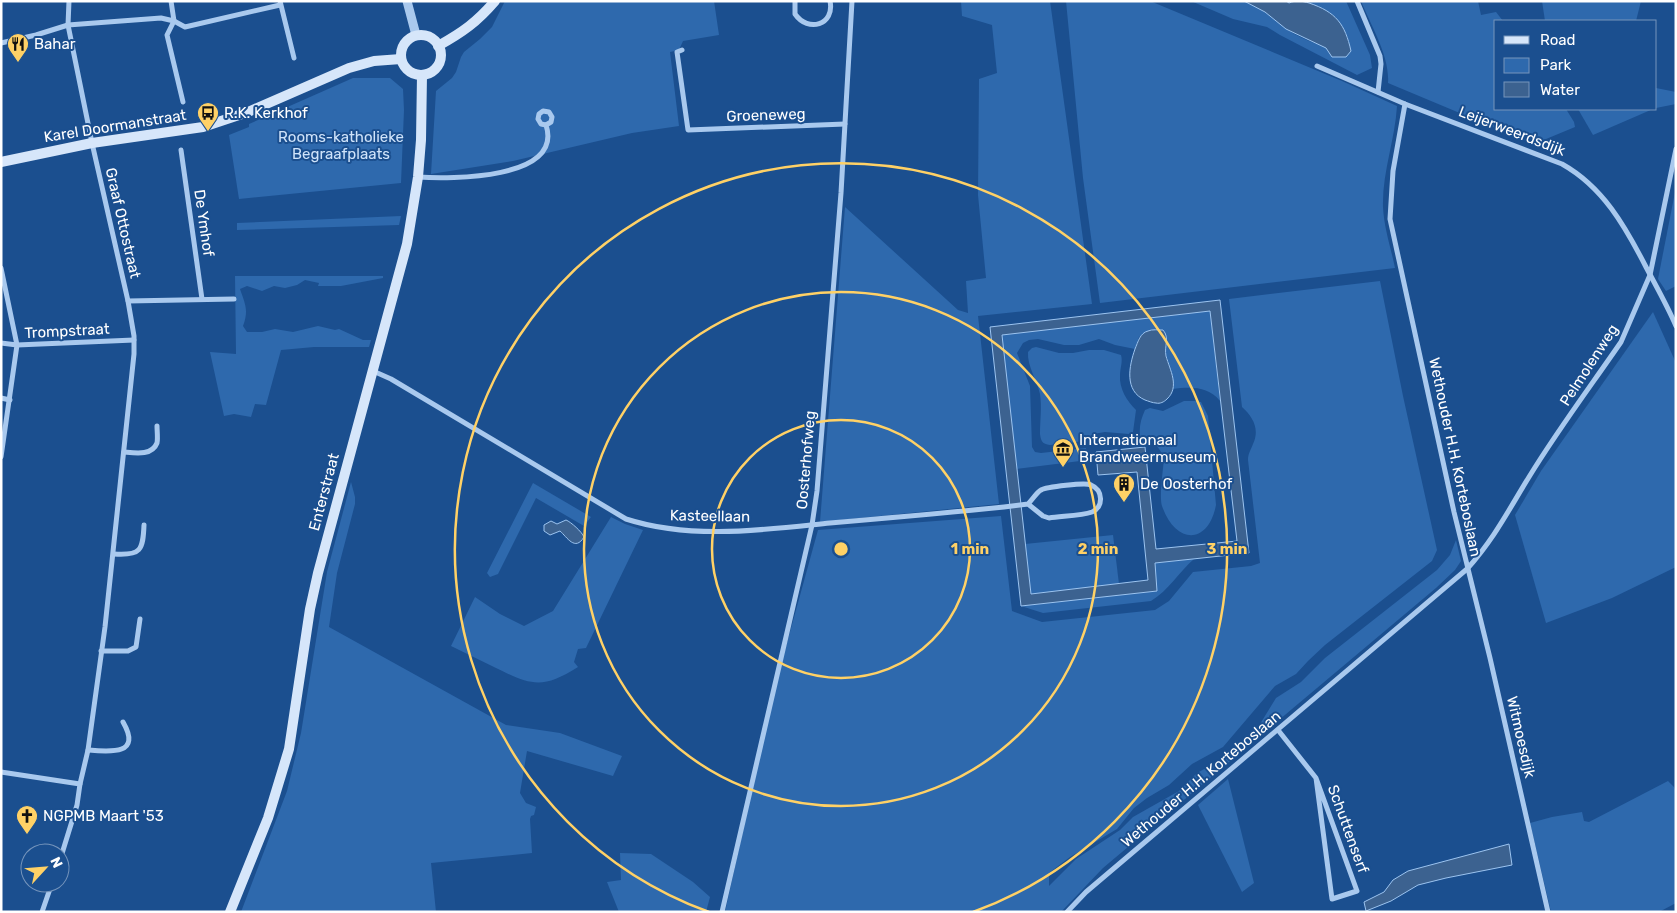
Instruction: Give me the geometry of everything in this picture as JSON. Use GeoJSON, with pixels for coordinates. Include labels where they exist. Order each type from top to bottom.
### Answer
{"type":"FeatureCollection","features":[{"type":"Feature","properties":{"kind":"main road"},"geometry":{"type":"LineString","coordinates":[[438,46],[465,31],[479,20],[496,1]]}},
{"type":"Feature","properties":{"kind":"main road"},"geometry":{"type":"LineString","coordinates":[[416,36],[429,37],[438,46],[441,52],[438,65],[429,74],[415,74],[408,71],[404,66],[401,59],[401,51],[409,39],[416,36]]}},
{"type":"Feature","properties":{"kind":"main road","name":"Karel Doormanstraat"},"geometry":{"type":"LineString","coordinates":[[1,162],[92,143],[177,132],[222,121],[349,68],[374,61],[401,59]]}},
{"type":"Feature","properties":{"kind":"main road","name":"Enterstraat"},"geometry":{"type":"LineString","coordinates":[[230,912],[268,818],[287,757],[295,717],[310,609],[318,573],[407,244],[418,177],[421,140],[422,75]]}},
{"type":"Feature","properties":{"kind":"street","name":"Graaf Ottostraat"},"geometry":{"type":"LineString","coordinates":[[66,843],[78,805],[80,784],[88,750],[114,554],[133,375],[134,340],[128,301],[92,143],[68,25],[69,1]]}},
{"type":"Feature","properties":{"kind":"street"},"geometry":{"type":"LineString","coordinates":[[171,1],[174,21],[167,35],[183,102]]}},
{"type":"Feature","properties":{"kind":"street"},"geometry":{"type":"LineString","coordinates":[[407,1],[416,36]]}},
{"type":"Feature","properties":{"kind":"street"},"geometry":{"type":"LineString","coordinates":[[795,1],[795,14],[804,23],[810,25],[816,25],[827,18],[830,13],[830,1]]}},
{"type":"Feature","properties":{"kind":"street","name":"Oosterhofweg"},"geometry":{"type":"LineString","coordinates":[[722,912],[812,525],[818,481],[845,124],[852,1]]}},
{"type":"Feature","properties":{"kind":"street"},"geometry":{"type":"LineString","coordinates":[[1357,1],[1380,56],[1378,92]]}},
{"type":"Feature","properties":{"kind":"street"},"geometry":{"type":"LineString","coordinates":[[1,43],[68,25],[161,18],[174,21],[185,27],[280,3],[294,58]]}},
{"type":"Feature","properties":{"kind":"street","name":"Groeneweg"},"geometry":{"type":"LineString","coordinates":[[682,50],[677,52],[688,130],[845,124]]}},
{"type":"Feature","properties":{"kind":"street"},"geometry":{"type":"LineString","coordinates":[[1317,66],[1405,104]]}},
{"type":"Feature","properties":{"kind":"street","name":"Leijerweerdsdijk"},"geometry":{"type":"LineString","coordinates":[[1405,104],[1545,157],[1575,171],[1591,185],[1624,225],[1668,306],[1676,326]]}},
{"type":"Feature","properties":{"kind":"street","name":"Wethouder H.H. Korteboslaan"},"geometry":{"type":"LineString","coordinates":[[1067,912],[1086,892],[1467,569],[1390,219],[1393,171],[1405,104]]}},
{"type":"Feature","properties":{"kind":"street"},"geometry":{"type":"LineString","coordinates":[[418,177],[446,179],[475,177],[520,167],[540,156],[545,148],[549,138],[546,125]]}},
{"type":"Feature","properties":{"kind":"street","name":"Pelmolenweg"},"geometry":{"type":"LineString","coordinates":[[1467,569],[1484,551],[1499,529],[1529,476],[1621,342],[1650,275],[1676,149]]}},
{"type":"Feature","properties":{"kind":"street","name":"De Ymhof"},"geometry":{"type":"LineString","coordinates":[[181,150],[202,299]]}},
{"type":"Feature","properties":{"kind":"street"},"geometry":{"type":"LineString","coordinates":[[1,268],[17,345],[1,458]]}},
{"type":"Feature","properties":{"kind":"street"},"geometry":{"type":"LineString","coordinates":[[128,301],[234,299]]}},
{"type":"Feature","properties":{"kind":"street","name":"Trompstraat"},"geometry":{"type":"LineString","coordinates":[[1,343],[17,345],[134,340]]}},
{"type":"Feature","properties":{"kind":"street","name":"Kasteellaan"},"geometry":{"type":"LineString","coordinates":[[372,371],[391,379],[626,518],[644,525],[693,531],[738,531],[1028,504]]}},
{"type":"Feature","properties":{"kind":"street"},"geometry":{"type":"LineString","coordinates":[[1,398],[10,400]]}},
{"type":"Feature","properties":{"kind":"street"},"geometry":{"type":"LineString","coordinates":[[124,452],[141,454],[152,449],[157,442],[157,426]]}},
{"type":"Feature","properties":{"kind":"street"},"geometry":{"type":"LineString","coordinates":[[1083,483],[1093,485],[1098,490],[1100,497],[1100,505],[1091,513],[1049,518],[1043,516],[1028,504],[1041,490],[1083,483]]}},
{"type":"Feature","properties":{"kind":"street"},"geometry":{"type":"LineString","coordinates":[[114,554],[128,555],[138,550],[143,544],[144,525]]}},
{"type":"Feature","properties":{"kind":"street","name":"Witmoesdijk"},"geometry":{"type":"LineString","coordinates":[[1467,569],[1490,658],[1548,912]]}},
{"type":"Feature","properties":{"kind":"street"},"geometry":{"type":"LineString","coordinates":[[101,650],[128,652],[136,646],[140,619]]}},
{"type":"Feature","properties":{"kind":"street"},"geometry":{"type":"LineString","coordinates":[[88,750],[113,752],[123,750],[128,744],[129,739],[123,722]]}},
{"type":"Feature","properties":{"kind":"street","name":"Schuttenserf"},"geometry":{"type":"LineString","coordinates":[[1278,730],[1316,778],[1357,891],[1332,899],[1316,778]]}},
{"type":"Feature","properties":{"kind":"street"},"geometry":{"type":"LineString","coordinates":[[1,772],[80,784]]}},
{"type":"Feature","properties":{"kind":"street"},"geometry":{"type":"LineString","coordinates":[[42,912],[49,893]]}},
{"type":"Feature","properties":{"kind":"green space"},"geometry":{"type":"Polygon","coordinates":[[[505,1],[714,1],[719,35],[683,41],[679,50],[670,52],[679,126],[632,133],[513,161],[431,174],[436,91],[452,78],[464,52],[492,27],[505,1]]]}},
{"type":"Feature","properties":{"kind":"green space"},"geometry":{"type":"Polygon","coordinates":[[[961,1],[1050,1],[1092,304],[978,316],[999,504],[820,522],[845,207],[958,310],[968,313],[966,281],[986,278],[978,195],[979,79],[997,73],[992,25],[962,16],[961,1]]]}},
{"type":"Feature","properties":{"kind":"green space"},"geometry":{"type":"Polygon","coordinates":[[[1066,1],[1150,1],[1397,106],[1383,194],[1386,230],[1395,268],[1100,303],[1083,178],[1066,1]]]}},
{"type":"Feature","properties":{"kind":"green space"},"geometry":{"type":"Polygon","coordinates":[[[1191,1],[1242,1],[1259,8],[1285,28],[1308,41],[1351,51],[1346,34],[1335,21],[1312,7],[1286,1],[1346,1],[1370,55],[1372,68],[1357,75],[1267,27],[1233,19],[1191,1]]]}},
{"type":"Feature","properties":{"kind":"green space"},"geometry":{"type":"Polygon","coordinates":[[[1361,1],[1478,1],[1481,15],[1496,12],[1502,20],[1494,20],[1494,110],[1567,110],[1575,127],[1534,144],[1388,83],[1386,62],[1361,1]]]}},
{"type":"Feature","properties":{"kind":"green space"},"geometry":{"type":"Polygon","coordinates":[[[1542,1],[1641,1],[1636,20],[1545,20],[1542,1]]]}},
{"type":"Feature","properties":{"kind":"green space","name":"Rooms-katholieke Begraafplaats"},"geometry":{"type":"Polygon","coordinates":[[[353,78],[390,78],[403,89],[401,183],[239,199],[229,135],[249,127],[249,124],[353,78]]]}},
{"type":"Feature","properties":{"kind":"green space"},"geometry":{"type":"Polygon","coordinates":[[[1657,88],[1676,92],[1676,104],[1657,108],[1657,88]]]}},
{"type":"Feature","properties":{"kind":"green space"},"geometry":{"type":"Polygon","coordinates":[[[1579,110],[1651,110],[1593,135],[1579,110]]]}},
{"type":"Feature","properties":{"kind":"green space"},"geometry":{"type":"Polygon","coordinates":[[[1676,187],[1676,286],[1666,291],[1658,279],[1676,187]]]}},
{"type":"Feature","properties":{"kind":"green space"},"geometry":{"type":"Polygon","coordinates":[[[401,216],[399,225],[237,230],[237,223],[401,216]]]}},
{"type":"Feature","properties":{"kind":"green space"},"geometry":{"type":"Polygon","coordinates":[[[235,276],[383,276],[383,278],[341,286],[318,286],[319,283],[305,280],[297,285],[285,288],[274,286],[262,291],[247,286],[240,289],[246,311],[243,326],[247,332],[262,332],[275,329],[293,332],[318,326],[335,330],[339,329],[363,340],[371,340],[369,347],[314,347],[281,350],[266,405],[255,404],[251,417],[234,414],[224,416],[210,352],[236,354],[235,276]]]}},
{"type":"Feature","properties":{"kind":"green space"},"geometry":{"type":"Polygon","coordinates":[[[1380,281],[1437,550],[1432,561],[1325,645],[1296,674],[1275,686],[1223,747],[1192,764],[1169,785],[1134,808],[1117,829],[1070,857],[1049,873],[1049,886],[1076,859],[1120,830],[1133,817],[1179,791],[1197,773],[1244,745],[1257,729],[1276,698],[1301,682],[1325,658],[1437,570],[1450,555],[1456,540],[1461,561],[1455,570],[1103,868],[1061,912],[725,912],[774,690],[818,530],[1001,516],[1012,611],[1042,622],[1155,610],[1169,601],[1193,572],[1251,566],[1260,563],[1248,460],[1256,433],[1252,419],[1242,407],[1229,299],[1380,281]]]}},
{"type":"Feature","properties":{"kind":"green space"},"geometry":{"type":"Polygon","coordinates":[[[1210,311],[1220,401],[1205,390],[1192,388],[1172,389],[1172,373],[1166,354],[1167,337],[1163,330],[1157,329],[1139,337],[1135,349],[1099,339],[1079,345],[1064,345],[1038,339],[1023,343],[1017,353],[1030,386],[1032,447],[1035,452],[1041,453],[1086,448],[1088,460],[1016,469],[1001,335],[1210,311]]]}},
{"type":"Feature","properties":{"kind":"green space"},"geometry":{"type":"Polygon","coordinates":[[[1653,312],[1676,363],[1676,567],[1612,598],[1546,623],[1515,515],[1541,471],[1653,312]]]}},
{"type":"Feature","properties":{"kind":"green space"},"geometry":{"type":"Polygon","coordinates":[[[1036,347],[1059,353],[1104,350],[1121,355],[1120,380],[1122,390],[1136,410],[1133,432],[1129,434],[1105,432],[1093,434],[1084,441],[1050,445],[1044,443],[1041,440],[1040,434],[1040,394],[1028,357],[1028,352],[1036,347]]]}},
{"type":"Feature","properties":{"kind":"green space"},"geometry":{"type":"Polygon","coordinates":[[[1184,401],[1201,402],[1208,416],[1216,505],[1212,518],[1206,528],[1199,533],[1191,535],[1175,528],[1168,519],[1161,502],[1164,459],[1158,447],[1140,436],[1145,410],[1150,408],[1163,411],[1184,401]]]}},
{"type":"Feature","properties":{"kind":"green space"},"geometry":{"type":"Polygon","coordinates":[[[351,482],[355,504],[337,573],[329,627],[506,725],[560,733],[622,756],[613,776],[527,751],[520,793],[526,803],[536,807],[534,815],[530,819],[532,853],[431,863],[436,912],[241,912],[287,791],[301,733],[327,572],[351,482]]]}},
{"type":"Feature","properties":{"kind":"green space"},"geometry":{"type":"Polygon","coordinates":[[[533,483],[591,517],[584,526],[536,498],[498,574],[490,577],[487,573],[533,483]]]}},
{"type":"Feature","properties":{"kind":"green space"},"geometry":{"type":"Polygon","coordinates":[[[611,517],[643,530],[586,648],[578,649],[574,662],[578,667],[546,682],[529,681],[519,679],[451,646],[475,597],[500,614],[524,626],[553,611],[611,517]]]}},
{"type":"Feature","properties":{"kind":"green space"},"geometry":{"type":"Polygon","coordinates":[[[1113,535],[1119,584],[1031,594],[1025,544],[1113,535]]]}},
{"type":"Feature","properties":{"kind":"green space"},"geometry":{"type":"Polygon","coordinates":[[[1194,559],[1163,592],[1151,601],[1043,613],[1021,606],[1156,591],[1154,563],[1194,559]]]}},
{"type":"Feature","properties":{"kind":"green space"},"geometry":{"type":"Polygon","coordinates":[[[1228,779],[1254,883],[1242,892],[1198,805],[1228,779]]]}},
{"type":"Feature","properties":{"kind":"green space"},"geometry":{"type":"Polygon","coordinates":[[[1668,781],[1676,792],[1676,903],[1659,912],[1551,912],[1530,823],[1582,812],[1584,821],[1589,822],[1668,781]]]}},
{"type":"Feature","properties":{"kind":"green space"},"geometry":{"type":"Polygon","coordinates":[[[620,853],[651,854],[693,882],[710,897],[706,912],[619,912],[607,882],[621,880],[620,853]]]}},
{"type":"Feature","properties":{"kind":"water"},"geometry":{"type":"Polygon","coordinates":[[[1244,1],[1286,1],[1289,3],[1299,1],[1326,10],[1342,26],[1351,51],[1346,57],[1332,57],[1326,48],[1286,29],[1265,12],[1244,1]]]}},
{"type":"Feature","properties":{"kind":"water"},"geometry":{"type":"Polygon","coordinates":[[[1220,300],[1249,553],[1155,563],[1157,591],[1021,606],[990,327],[1220,300]],[[1210,311],[1002,335],[1031,594],[1148,580],[1137,472],[1098,475],[1096,452],[1145,447],[1156,549],[1237,541],[1210,311]]]}},
{"type":"Feature","properties":{"kind":"water"},"geometry":{"type":"Polygon","coordinates":[[[1150,330],[1163,330],[1166,339],[1166,356],[1173,378],[1173,389],[1167,399],[1157,403],[1138,396],[1131,384],[1130,370],[1135,349],[1141,336],[1150,330]]]}},
{"type":"Feature","properties":{"kind":"water"},"geometry":{"type":"Polygon","coordinates":[[[566,520],[576,527],[584,537],[581,541],[577,543],[571,542],[560,531],[550,535],[544,531],[544,525],[551,521],[557,524],[566,520]]]}},
{"type":"Feature","properties":{"kind":"water"},"geometry":{"type":"Polygon","coordinates":[[[1509,844],[1512,865],[1418,885],[1391,901],[1366,911],[1364,902],[1384,892],[1393,880],[1408,871],[1509,844]]]}},
{"type":"Feature","properties":{"kind":"place","name":"Bahar"},"geometry":{"type":"Point","coordinates":[18,63]}},
{"type":"Feature","properties":{"kind":"place","name":"R.K. Kerkhof"},"geometry":{"type":"Point","coordinates":[208,132]}},
{"type":"Feature","properties":{"kind":"place","name":"Internationaal Brandweermuseum"},"geometry":{"type":"Point","coordinates":[1063,468]}},
{"type":"Feature","properties":{"kind":"place","name":"De Oosterhof"},"geometry":{"type":"Point","coordinates":[1124,503]}},
{"type":"Feature","properties":{"kind":"place","name":"NGPMB Maart '53"},"geometry":{"type":"Point","coordinates":[27,835]}}]}
